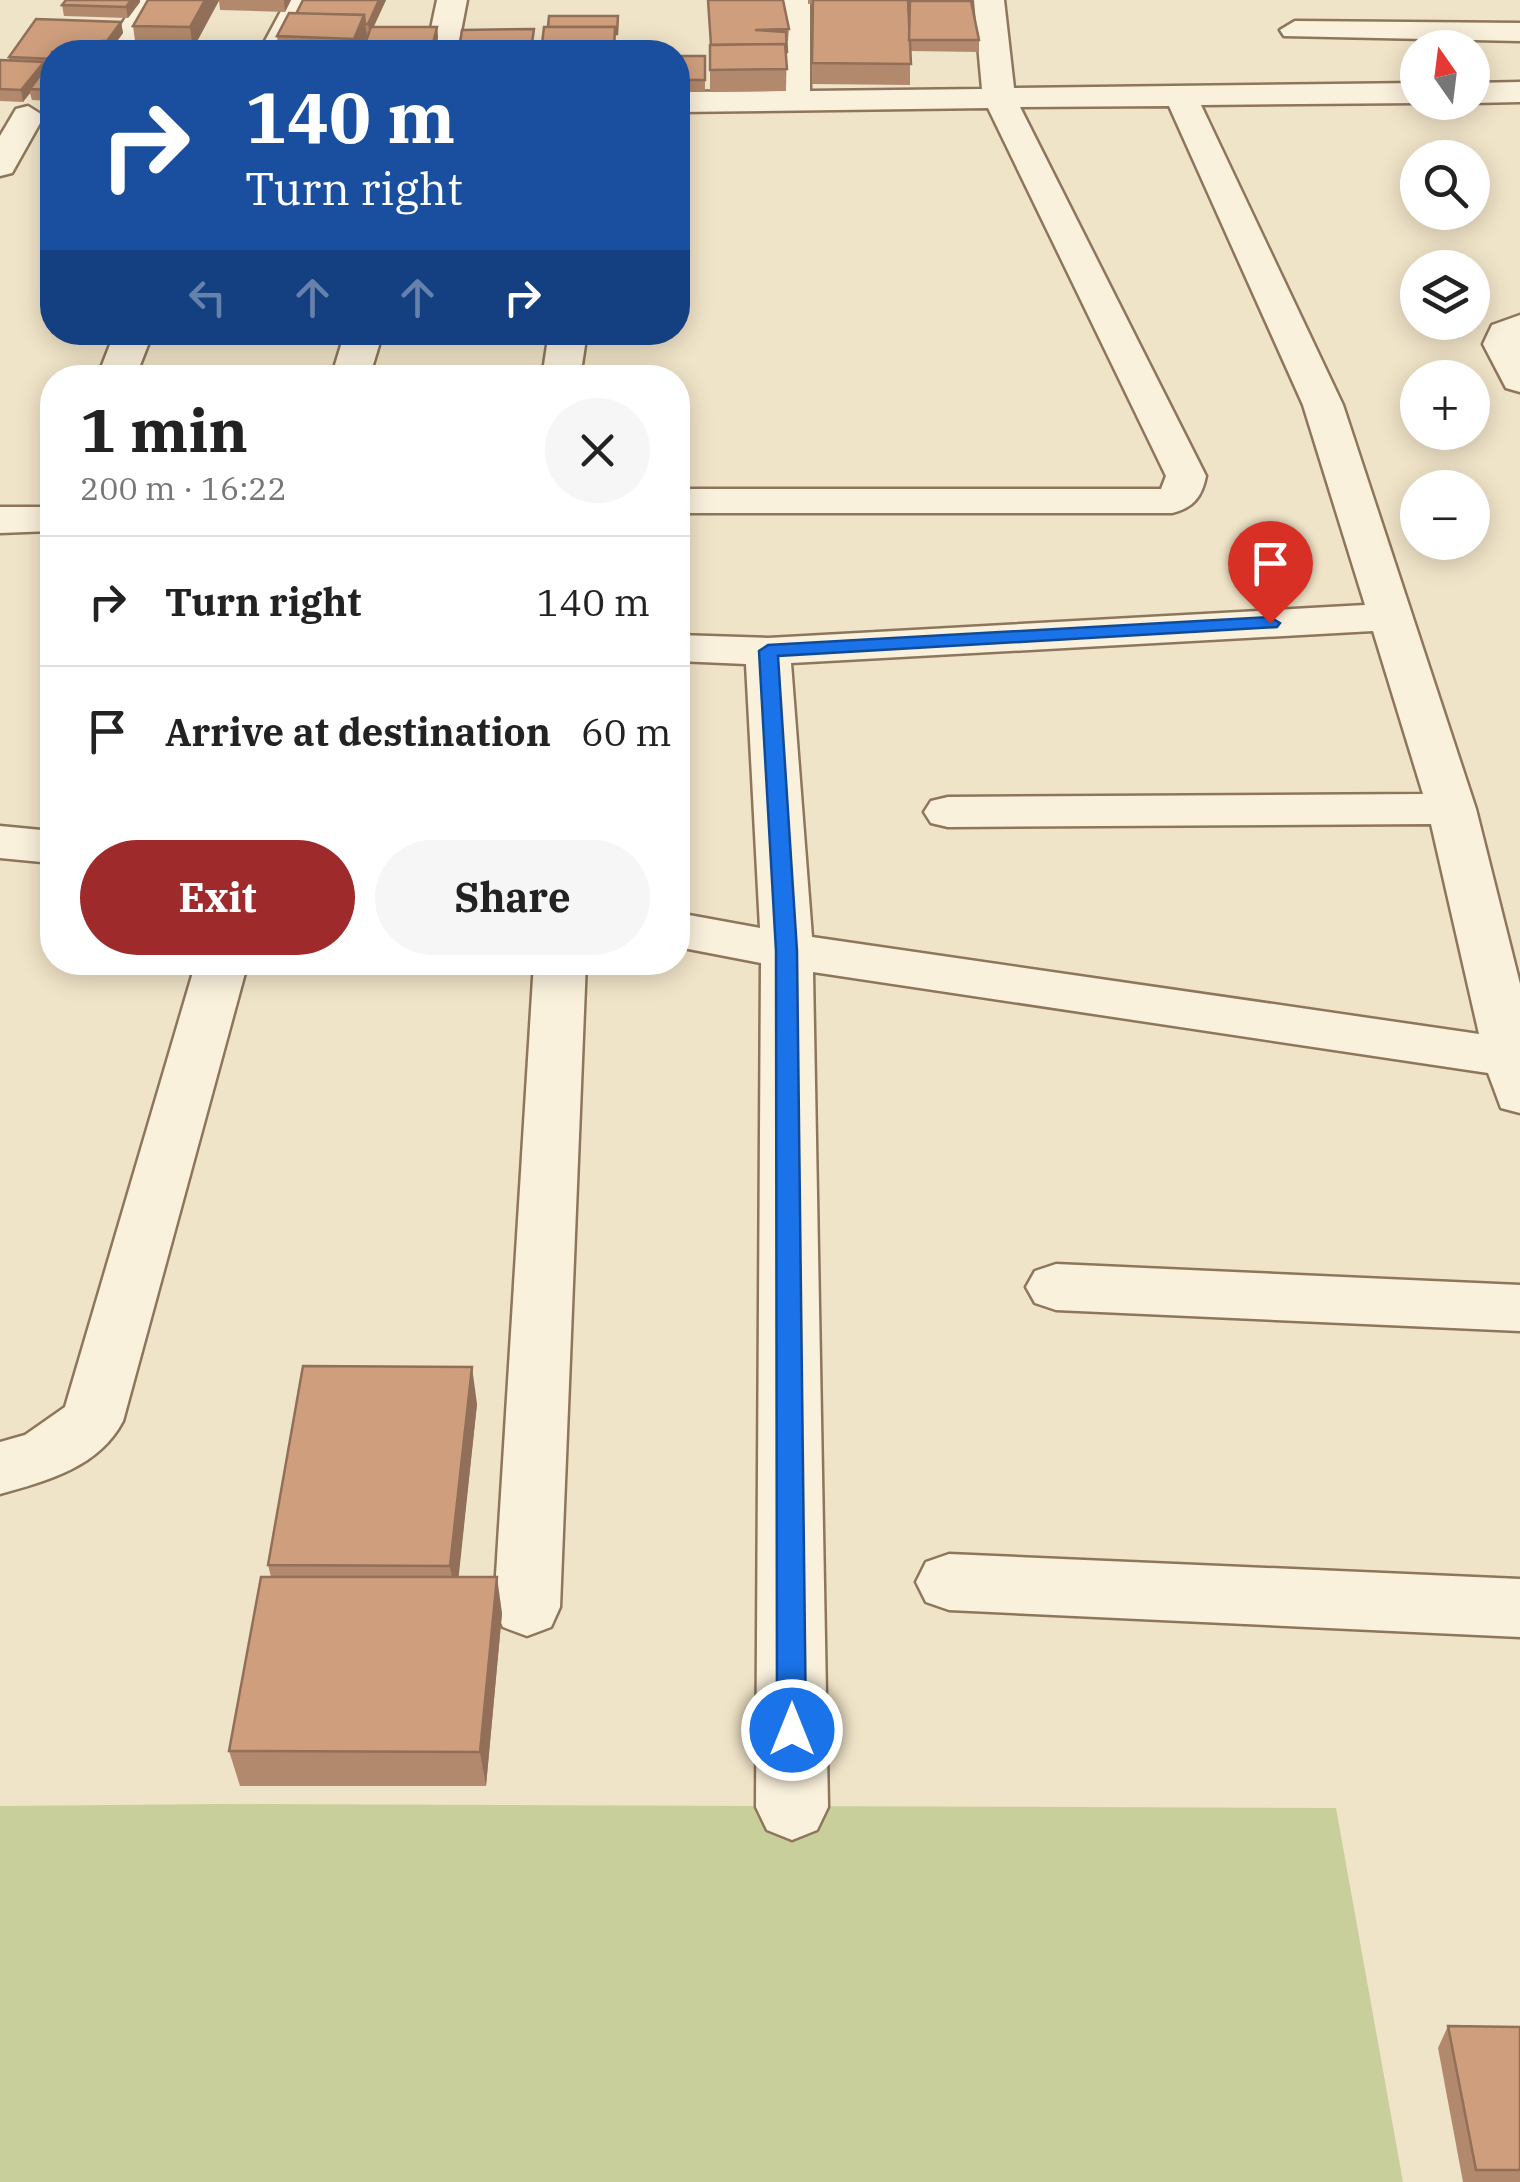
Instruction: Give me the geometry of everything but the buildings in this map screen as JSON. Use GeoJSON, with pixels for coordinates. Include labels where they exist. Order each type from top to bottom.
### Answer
{"type":"FeatureCollection","features":[{"type":"Feature","properties":{"kind":"street"},"geometry":{"type":"LineString","coordinates":[[126,40],[152,0]]}},
{"type":"Feature","properties":{"kind":"street"},"geometry":{"type":"LineString","coordinates":[[280,40],[302,0]]}},
{"type":"Feature","properties":{"kind":"street"},"geometry":{"type":"LineString","coordinates":[[444,40],[452,0]]}},
{"type":"Feature","properties":{"kind":"street"},"geometry":{"type":"LineString","coordinates":[[794,100],[795,0]]}},
{"type":"Feature","properties":{"kind":"street"},"geometry":{"type":"LineString","coordinates":[[690,501],[1172,501],[1183,490],[1186,476],[999,97],[989,0]]}},
{"type":"Feature","properties":{"kind":"street"},"geometry":{"type":"LineString","coordinates":[[1295,30],[1520,31],[1506,0]]}},
{"type":"Feature","properties":{"kind":"street"},"geometry":{"type":"LineString","coordinates":[[1490,93],[1520,92]]}},
{"type":"Feature","properties":{"kind":"street"},"geometry":{"type":"LineString","coordinates":[[690,102],[1400,93]]}},
{"type":"Feature","properties":{"kind":"street"},"geometry":{"type":"LineString","coordinates":[[690,932],[1518,1071],[1452,809],[1323,405],[1180,95]]}},
{"type":"Feature","properties":{"kind":"street"},"geometry":{"type":"LineString","coordinates":[[0,166],[27,116]]}},
{"type":"Feature","properties":{"kind":"street"},"geometry":{"type":"LineString","coordinates":[[1520,326],[1504,333],[1502,344],[1520,380]]}},
{"type":"Feature","properties":{"kind":"street"},"geometry":{"type":"LineString","coordinates":[[0,520],[40,518]]}},
{"type":"Feature","properties":{"kind":"street"},"geometry":{"type":"LineString","coordinates":[[690,648],[768,651],[1388,616]]}},
{"type":"Feature","properties":{"kind":"street"},"geometry":{"type":"LineString","coordinates":[[768,651],[787,951],[792,1807]]}},
{"type":"Feature","properties":{"kind":"street"},"geometry":{"type":"LineString","coordinates":[[948,812],[1452,809]]}},
{"type":"Feature","properties":{"kind":"street"},"geometry":{"type":"LineString","coordinates":[[0,842],[40,846]]}},
{"type":"Feature","properties":{"kind":"street"},"geometry":{"type":"LineString","coordinates":[[0,1468],[44,1456],[92,1421],[218,975]]}},
{"type":"Feature","properties":{"kind":"street"},"geometry":{"type":"LineString","coordinates":[[527,1608],[559,975]]}},
{"type":"Feature","properties":{"kind":"street"},"geometry":{"type":"LineString","coordinates":[[1056,1288],[1520,1308]]}},
{"type":"Feature","properties":{"kind":"street"},"geometry":{"type":"LineString","coordinates":[[950,1582],[1520,1608]]}},
{"type":"Feature","properties":{"kind":"green space"},"geometry":{"type":"Polygon","coordinates":[[[0,1806],[1336,1808],[1403,2182],[0,2182],[0,1806]]]}},
{"type":"Feature","properties":{"kind":"route"},"geometry":{"type":"LineString","coordinates":[[792,1730],[787,951],[768,651],[1270,623]]}}]}
